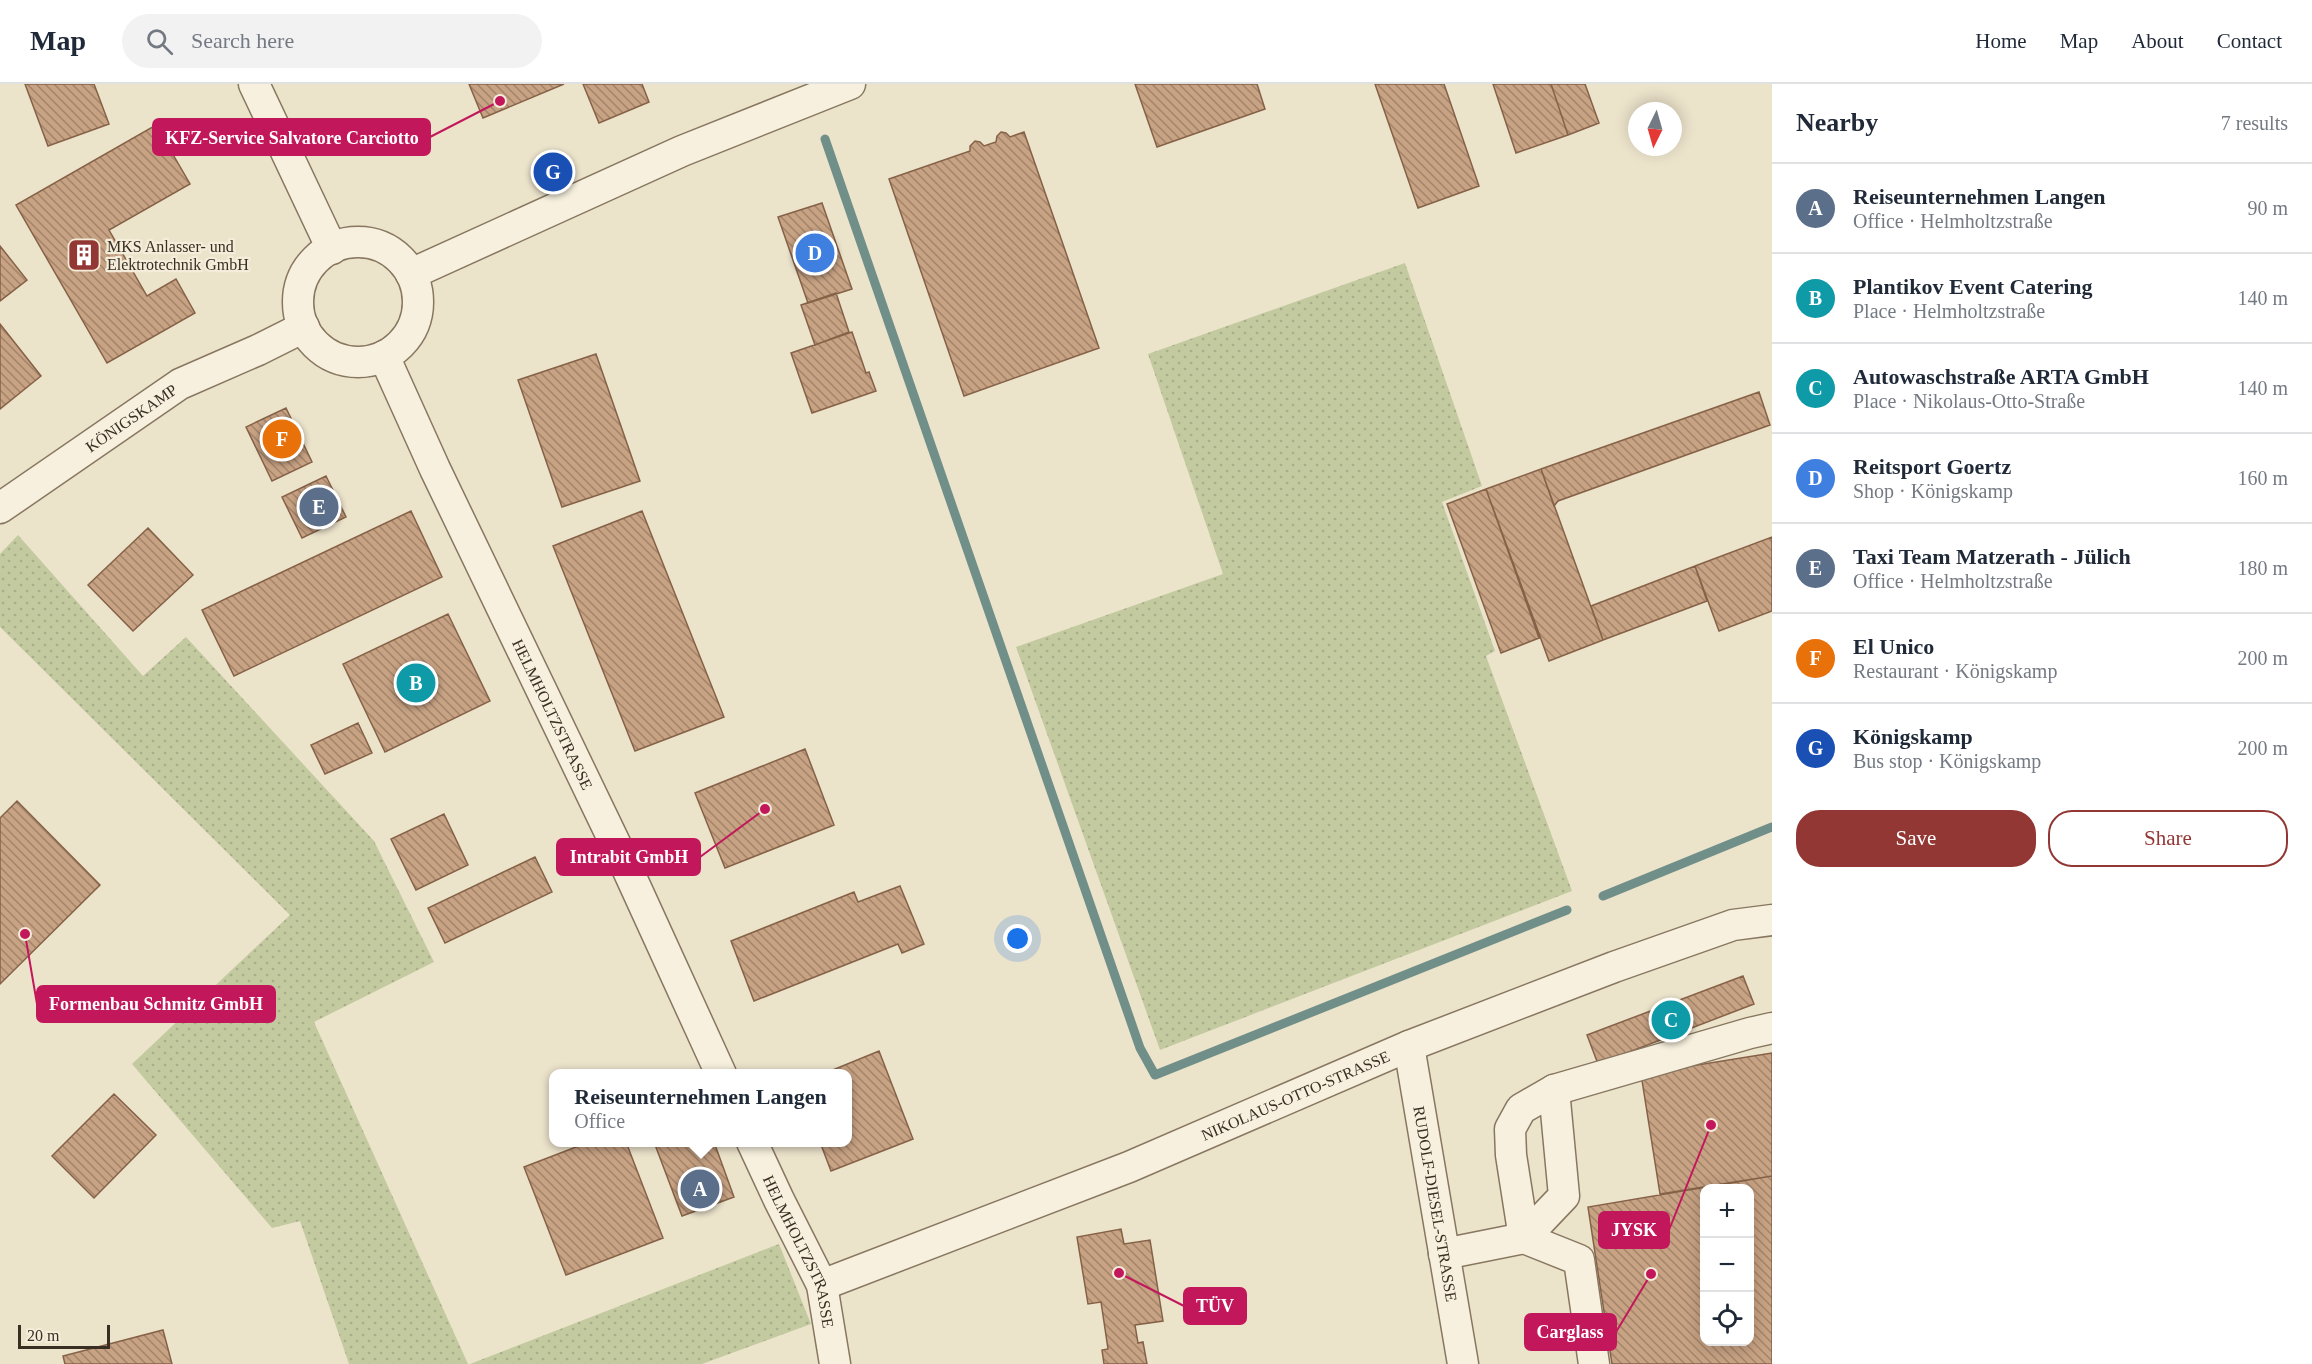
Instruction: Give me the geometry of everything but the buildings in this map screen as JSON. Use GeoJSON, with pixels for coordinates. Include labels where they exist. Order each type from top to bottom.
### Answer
{"type":"FeatureCollection","features":[{"type":"Feature","properties":{"kind":"street"},"geometry":{"type":"LineString","coordinates":[[254,84],[332,249]]}},
{"type":"Feature","properties":{"kind":"street"},"geometry":{"type":"LineString","coordinates":[[411,274],[682,151],[850,84]]}},
{"type":"Feature","properties":{"kind":"street"},"geometry":{"type":"LineString","coordinates":[[346,243],[366,243],[384,248],[400,259],[411,274],[418,294],[417,315],[409,334],[396,349],[384,356],[358,362],[337,359],[320,349],[304,327],[299,315],[298,296],[303,278],[314,262],[332,249],[346,243]]}},
{"type":"Feature","properties":{"kind":"street","name":"KÖNIGSKAMP"},"geometry":{"type":"LineString","coordinates":[[0,508],[180,384],[304,327]]}},
{"type":"Feature","properties":{"kind":"street","name":"HELMHOLTZSTRASSE"},"geometry":{"type":"LineString","coordinates":[[384,356],[626,866],[719,1069]]}},
{"type":"Feature","properties":{"kind":"street","name":"NIKOLAUS-OTTO-STRASSE"},"geometry":{"type":"LineString","coordinates":[[822,1285],[1129,1167],[1409,1046],[1614,967],[1733,925],[1772,921]]}},
{"type":"Feature","properties":{"kind":"street"},"geometry":{"type":"LineString","coordinates":[[1524,1238],[1511,1155],[1510,1129],[1521,1109],[1554,1090],[1772,1028]]}},
{"type":"Feature","properties":{"kind":"street","name":"RUDOLF-DIESEL-STRASSE"},"geometry":{"type":"LineString","coordinates":[[1409,1046],[1463,1364]]}},
{"type":"Feature","properties":{"kind":"street"},"geometry":{"type":"LineString","coordinates":[[1524,1238],[1564,1196],[1554,1090]]}},
{"type":"Feature","properties":{"kind":"street","name":"HELMHOLTZSTRASSE"},"geometry":{"type":"LineString","coordinates":[[754,1147],[822,1285],[835,1364]]}},
{"type":"Feature","properties":{"kind":"street"},"geometry":{"type":"LineString","coordinates":[[1444,1254],[1524,1238],[1579,1260],[1594,1364]]}},
{"type":"Feature","properties":{"kind":"green space"},"geometry":{"type":"Polygon","coordinates":[[[1405,263],[1482,486],[1442,502],[1495,651],[1486,656],[1572,891],[1160,1050],[1016,647],[1223,574],[1148,354],[1405,263]]]}},
{"type":"Feature","properties":{"kind":"green space"},"geometry":{"type":"Polygon","coordinates":[[[18,535],[143,676],[186,637],[374,841],[434,962],[314,1022],[468,1364],[349,1364],[300,1221],[272,1228],[132,1064],[290,915],[0,627],[0,554],[18,535]]]}},
{"type":"Feature","properties":{"kind":"green space"},"geometry":{"type":"Polygon","coordinates":[[[779,1244],[811,1324],[702,1364],[470,1364],[779,1244]]]}},
{"type":"Feature","properties":{"kind":"waterway"},"geometry":{"type":"LineString","coordinates":[[825,139],[1140,1048],[1155,1075],[1567,910]]}},
{"type":"Feature","properties":{"kind":"waterway"},"geometry":{"type":"LineString","coordinates":[[1603,896],[1772,827]]}},
{"type":"Feature","properties":{"kind":"place","name":"KFZ-Service Salvatore Carciotto"},"geometry":{"type":"Point","coordinates":[500,101]}},
{"type":"Feature","properties":{"kind":"place","name":"Königskamp"},"geometry":{"type":"Point","coordinates":[553,172]}},
{"type":"Feature","properties":{"kind":"place","name":"Reitsport Goertz"},"geometry":{"type":"Point","coordinates":[815,253]}},
{"type":"Feature","properties":{"kind":"place","name":"MKS Anlasser- und Elektrotechnik GmbH"},"geometry":{"type":"Point","coordinates":[84,255]}},
{"type":"Feature","properties":{"kind":"place","name":"El Unico"},"geometry":{"type":"Point","coordinates":[282,439]}},
{"type":"Feature","properties":{"kind":"place","name":"Taxi Team Matzerath - Jülich"},"geometry":{"type":"Point","coordinates":[319,507]}},
{"type":"Feature","properties":{"kind":"place","name":"Plantikov Event Catering"},"geometry":{"type":"Point","coordinates":[416,683]}},
{"type":"Feature","properties":{"kind":"place","name":"Intrabit GmbH"},"geometry":{"type":"Point","coordinates":[765,809]}},
{"type":"Feature","properties":{"kind":"place","name":"Formenbau Schmitz GmbH"},"geometry":{"type":"Point","coordinates":[25,934]}},
{"type":"Feature","properties":{"kind":"place","name":"Autowaschstraße ARTA GmbH"},"geometry":{"type":"Point","coordinates":[1671,1020]}},
{"type":"Feature","properties":{"kind":"place","name":"JYSK"},"geometry":{"type":"Point","coordinates":[1711,1125]}},
{"type":"Feature","properties":{"kind":"place","name":"Reiseunternehmen Langen"},"geometry":{"type":"Point","coordinates":[700,1189]}},
{"type":"Feature","properties":{"kind":"place","name":"TÜV"},"geometry":{"type":"Point","coordinates":[1119,1273]}},
{"type":"Feature","properties":{"kind":"place","name":"Carglass"},"geometry":{"type":"Point","coordinates":[1651,1274]}}]}
